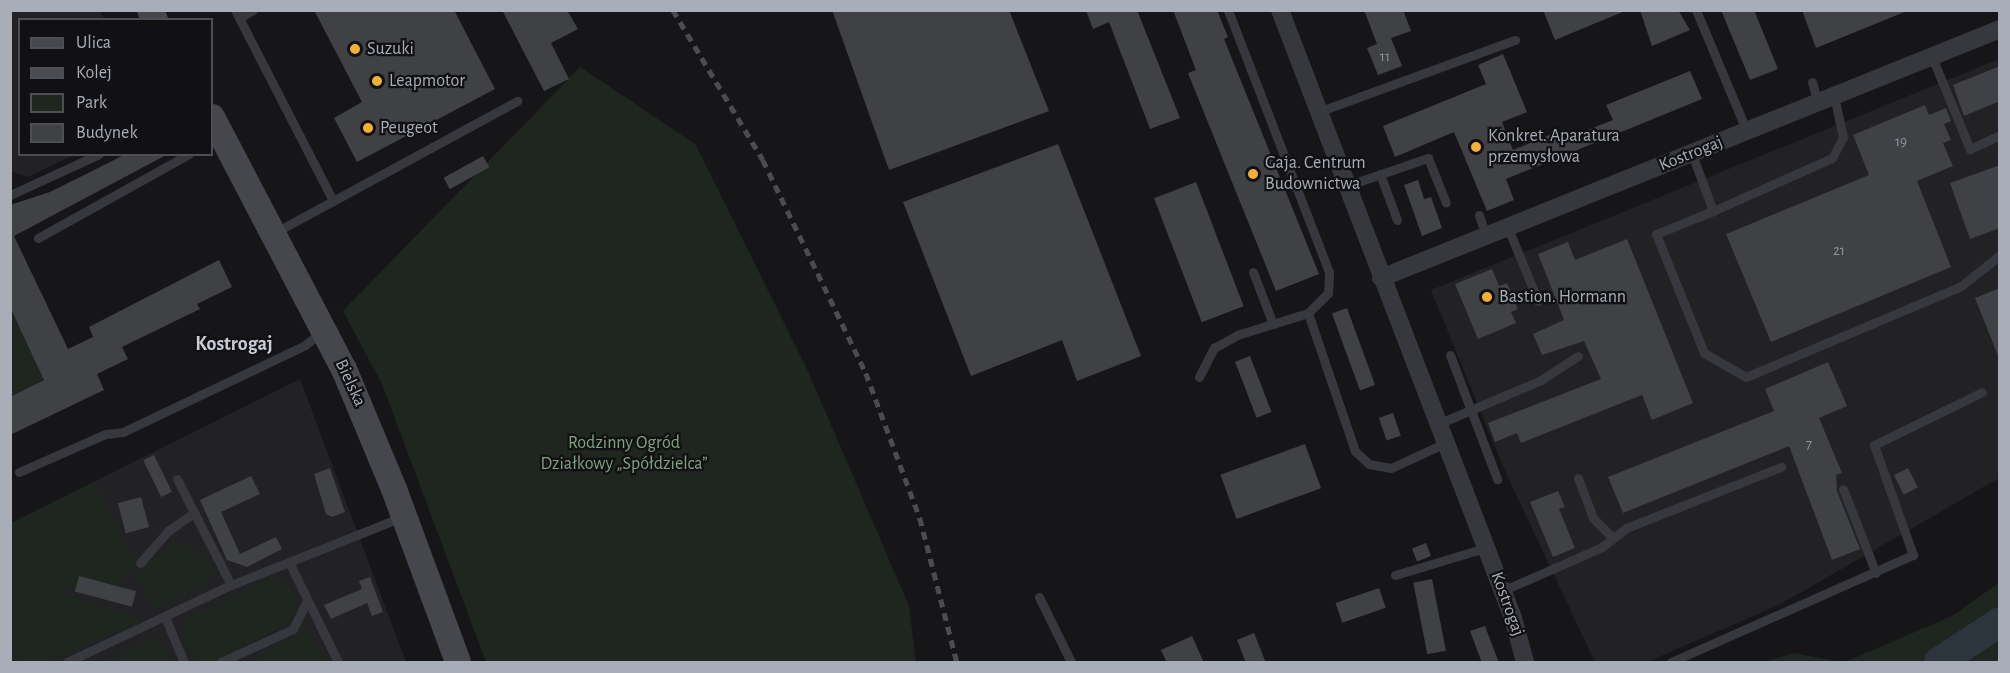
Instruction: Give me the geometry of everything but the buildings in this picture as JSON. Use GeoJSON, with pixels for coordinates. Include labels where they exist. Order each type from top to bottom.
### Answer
{"type":"FeatureCollection","features":[{"type":"Feature","properties":{"kind":"main road","name":"Bielska"},"geometry":{"type":"LineString","coordinates":[[215,131],[274,233],[357,399],[404,516],[458,663]]}},
{"type":"Feature","properties":{"kind":"street","name":"Kostrogaj"},"geometry":{"type":"LineString","coordinates":[[1280,10],[1502,591],[1525,663]]}},
{"type":"Feature","properties":{"kind":"street","name":"Kostrogaj"},"geometry":{"type":"LineString","coordinates":[[1381,278],[2000,29]]}},
{"type":"Feature","properties":{"kind":"lane"},"geometry":{"type":"LineString","coordinates":[[253,10],[237,14],[333,201]]}},
{"type":"Feature","properties":{"kind":"lane"},"geometry":{"type":"LineString","coordinates":[[1199,377],[1214,348],[1273,324],[1308,313],[1328,293],[1329,272],[1228,10]]}},
{"type":"Feature","properties":{"kind":"lane"},"geometry":{"type":"LineString","coordinates":[[1696,10],[1747,132]]}},
{"type":"Feature","properties":{"kind":"lane"},"geometry":{"type":"LineString","coordinates":[[1318,112],[1515,40]]}},
{"type":"Feature","properties":{"kind":"lane"},"geometry":{"type":"LineString","coordinates":[[1932,57],[1970,149],[2000,135]]}},
{"type":"Feature","properties":{"kind":"lane"},"geometry":{"type":"LineString","coordinates":[[1812,82],[1826,100],[1843,137],[1832,158],[1713,212],[1656,234],[1704,353],[1746,377],[1961,286],[2000,255]]}},
{"type":"Feature","properties":{"kind":"lane"},"geometry":{"type":"LineString","coordinates":[[274,233],[517,101]]}},
{"type":"Feature","properties":{"kind":"lane"},"geometry":{"type":"LineString","coordinates":[[1692,154],[1713,212]]}},
{"type":"Feature","properties":{"kind":"lane"},"geometry":{"type":"LineString","coordinates":[[10,195],[95,156]]}},
{"type":"Feature","properties":{"kind":"lane"},"geometry":{"type":"LineString","coordinates":[[38,238],[185,156]]}},
{"type":"Feature","properties":{"kind":"lane"},"geometry":{"type":"LineString","coordinates":[[1346,186],[1428,158],[1446,203]]}},
{"type":"Feature","properties":{"kind":"lane"},"geometry":{"type":"LineString","coordinates":[[1380,174],[1397,220]]}},
{"type":"Feature","properties":{"kind":"lane"},"geometry":{"type":"LineString","coordinates":[[1479,215],[1486,237]]}},
{"type":"Feature","properties":{"kind":"lane"},"geometry":{"type":"LineString","coordinates":[[1508,228],[1538,301]]}},
{"type":"Feature","properties":{"kind":"lane"},"geometry":{"type":"LineString","coordinates":[[1253,272],[1273,324]]}},
{"type":"Feature","properties":{"kind":"lane"},"geometry":{"type":"LineString","coordinates":[[1308,313],[1355,451],[1369,464],[1391,468],[1445,443]]}},
{"type":"Feature","properties":{"kind":"lane"},"geometry":{"type":"LineString","coordinates":[[19,472],[105,434],[123,432],[305,345],[324,330]]}},
{"type":"Feature","properties":{"kind":"lane"},"geometry":{"type":"LineString","coordinates":[[1450,355],[1497,479]]}},
{"type":"Feature","properties":{"kind":"lane"},"geometry":{"type":"LineString","coordinates":[[1438,424],[1541,380],[1578,356]]}},
{"type":"Feature","properties":{"kind":"lane"},"geometry":{"type":"LineString","coordinates":[[1671,663],[1913,555],[1874,445],[1982,392]]}},
{"type":"Feature","properties":{"kind":"lane"},"geometry":{"type":"LineString","coordinates":[[1502,591],[1602,547],[1626,528],[1782,467]]}},
{"type":"Feature","properties":{"kind":"lane"},"geometry":{"type":"LineString","coordinates":[[1578,478],[1593,518],[1613,538]]}},
{"type":"Feature","properties":{"kind":"lane"},"geometry":{"type":"LineString","coordinates":[[177,479],[231,585]]}},
{"type":"Feature","properties":{"kind":"lane"},"geometry":{"type":"LineString","coordinates":[[1843,489],[1876,573]]}},
{"type":"Feature","properties":{"kind":"lane"},"geometry":{"type":"LineString","coordinates":[[140,563],[168,531],[194,513]]}},
{"type":"Feature","properties":{"kind":"lane"},"geometry":{"type":"LineString","coordinates":[[67,663],[231,585],[404,516]]}},
{"type":"Feature","properties":{"kind":"lane"},"geometry":{"type":"LineString","coordinates":[[1395,575],[1485,548]]}},
{"type":"Feature","properties":{"kind":"lane"},"geometry":{"type":"LineString","coordinates":[[289,562],[338,663]]}},
{"type":"Feature","properties":{"kind":"lane"},"geometry":{"type":"LineString","coordinates":[[1039,597],[1071,663]]}},
{"type":"Feature","properties":{"kind":"lane"},"geometry":{"type":"LineString","coordinates":[[221,663],[293,629],[307,600]]}},
{"type":"Feature","properties":{"kind":"lane"},"geometry":{"type":"LineString","coordinates":[[165,617],[184,663]]}},
{"type":"Feature","properties":{"kind":"shaded area"},"geometry":{"type":"Polygon","coordinates":[[[11,10],[100,11],[104,18],[18,18],[18,156],[72,156],[28,177],[11,171],[11,10]]]}},
{"type":"Feature","properties":{"kind":"shaded area"},"geometry":{"type":"Polygon","coordinates":[[[1999,59],[1999,478],[1781,604],[1647,662],[1595,662],[1505,471],[1431,290],[1999,59]]]}},
{"type":"Feature","properties":{"kind":"shaded area"},"geometry":{"type":"Polygon","coordinates":[[[300,379],[406,662],[11,662],[11,523],[300,379]]]}},
{"type":"Feature","properties":{"kind":"green space","name":"Rodzinny Ogród Działkowy „Spółdzielca”"},"geometry":{"type":"Polygon","coordinates":[[[580,67],[695,144],[807,369],[909,606],[916,662],[486,662],[382,384],[343,311],[580,67]]]}},
{"type":"Feature","properties":{"kind":"green space"},"geometry":{"type":"Polygon","coordinates":[[[10,307],[45,379],[11,397],[10,397],[10,307]]]}},
{"type":"Feature","properties":{"kind":"green space"},"geometry":{"type":"Polygon","coordinates":[[[94,482],[136,565],[119,586],[79,576],[75,591],[64,587],[62,594],[144,620],[50,662],[18,662],[11,646],[11,523],[94,482]]]}},
{"type":"Feature","properties":{"kind":"green space"},"geometry":{"type":"Polygon","coordinates":[[[176,542],[209,558],[214,572],[208,583],[155,609],[139,581],[140,570],[176,542]]]}},
{"type":"Feature","properties":{"kind":"green space"},"geometry":{"type":"Polygon","coordinates":[[[271,579],[287,585],[298,602],[289,624],[213,662],[195,662],[183,641],[187,619],[271,579]]]}},
{"type":"Feature","properties":{"kind":"green space"},"geometry":{"type":"Polygon","coordinates":[[[1999,583],[1999,662],[1845,662],[1952,616],[1999,583]]]}},
{"type":"Feature","properties":{"kind":"green space"},"geometry":{"type":"Polygon","coordinates":[[[303,620],[319,653],[332,662],[259,662],[256,657],[295,636],[303,620]]]}},
{"type":"Feature","properties":{"kind":"green space"},"geometry":{"type":"Polygon","coordinates":[[[159,636],[171,662],[101,662],[159,636]]]}},
{"type":"Feature","properties":{"kind":"green space"},"geometry":{"type":"Polygon","coordinates":[[[1794,653],[1841,662],[1764,662],[1794,653]]]}},
{"type":"Feature","properties":{"kind":"waterway"},"geometry":{"type":"LineString","coordinates":[[1939,662],[2000,622]]}},
{"type":"Feature","properties":{"kind":"railway"},"geometry":{"type":"LineString","coordinates":[[673,10],[763,160],[866,373],[920,518],[957,662]]}},
{"type":"Feature","properties":{"kind":"place","name":"Suzuki"},"geometry":{"type":"Point","coordinates":[355,49]}},
{"type":"Feature","properties":{"kind":"place","name":"Leapmotor"},"geometry":{"type":"Point","coordinates":[377,81]}},
{"type":"Feature","properties":{"kind":"place","name":"Peugeot"},"geometry":{"type":"Point","coordinates":[368,128]}},
{"type":"Feature","properties":{"kind":"place","name":"Konkret. Aparatura przemysłowa"},"geometry":{"type":"Point","coordinates":[1476,147]}},
{"type":"Feature","properties":{"kind":"place","name":"Gaja. Centrum Budownictwa"},"geometry":{"type":"Point","coordinates":[1253,174]}},
{"type":"Feature","properties":{"kind":"place","name":"Bastion. Hormann"},"geometry":{"type":"Point","coordinates":[1487,297]}},
{"type":"Feature","properties":{"kind":"district","name":"Kostrogaj"},"geometry":{"type":"Point","coordinates":[234,344]}}]}
